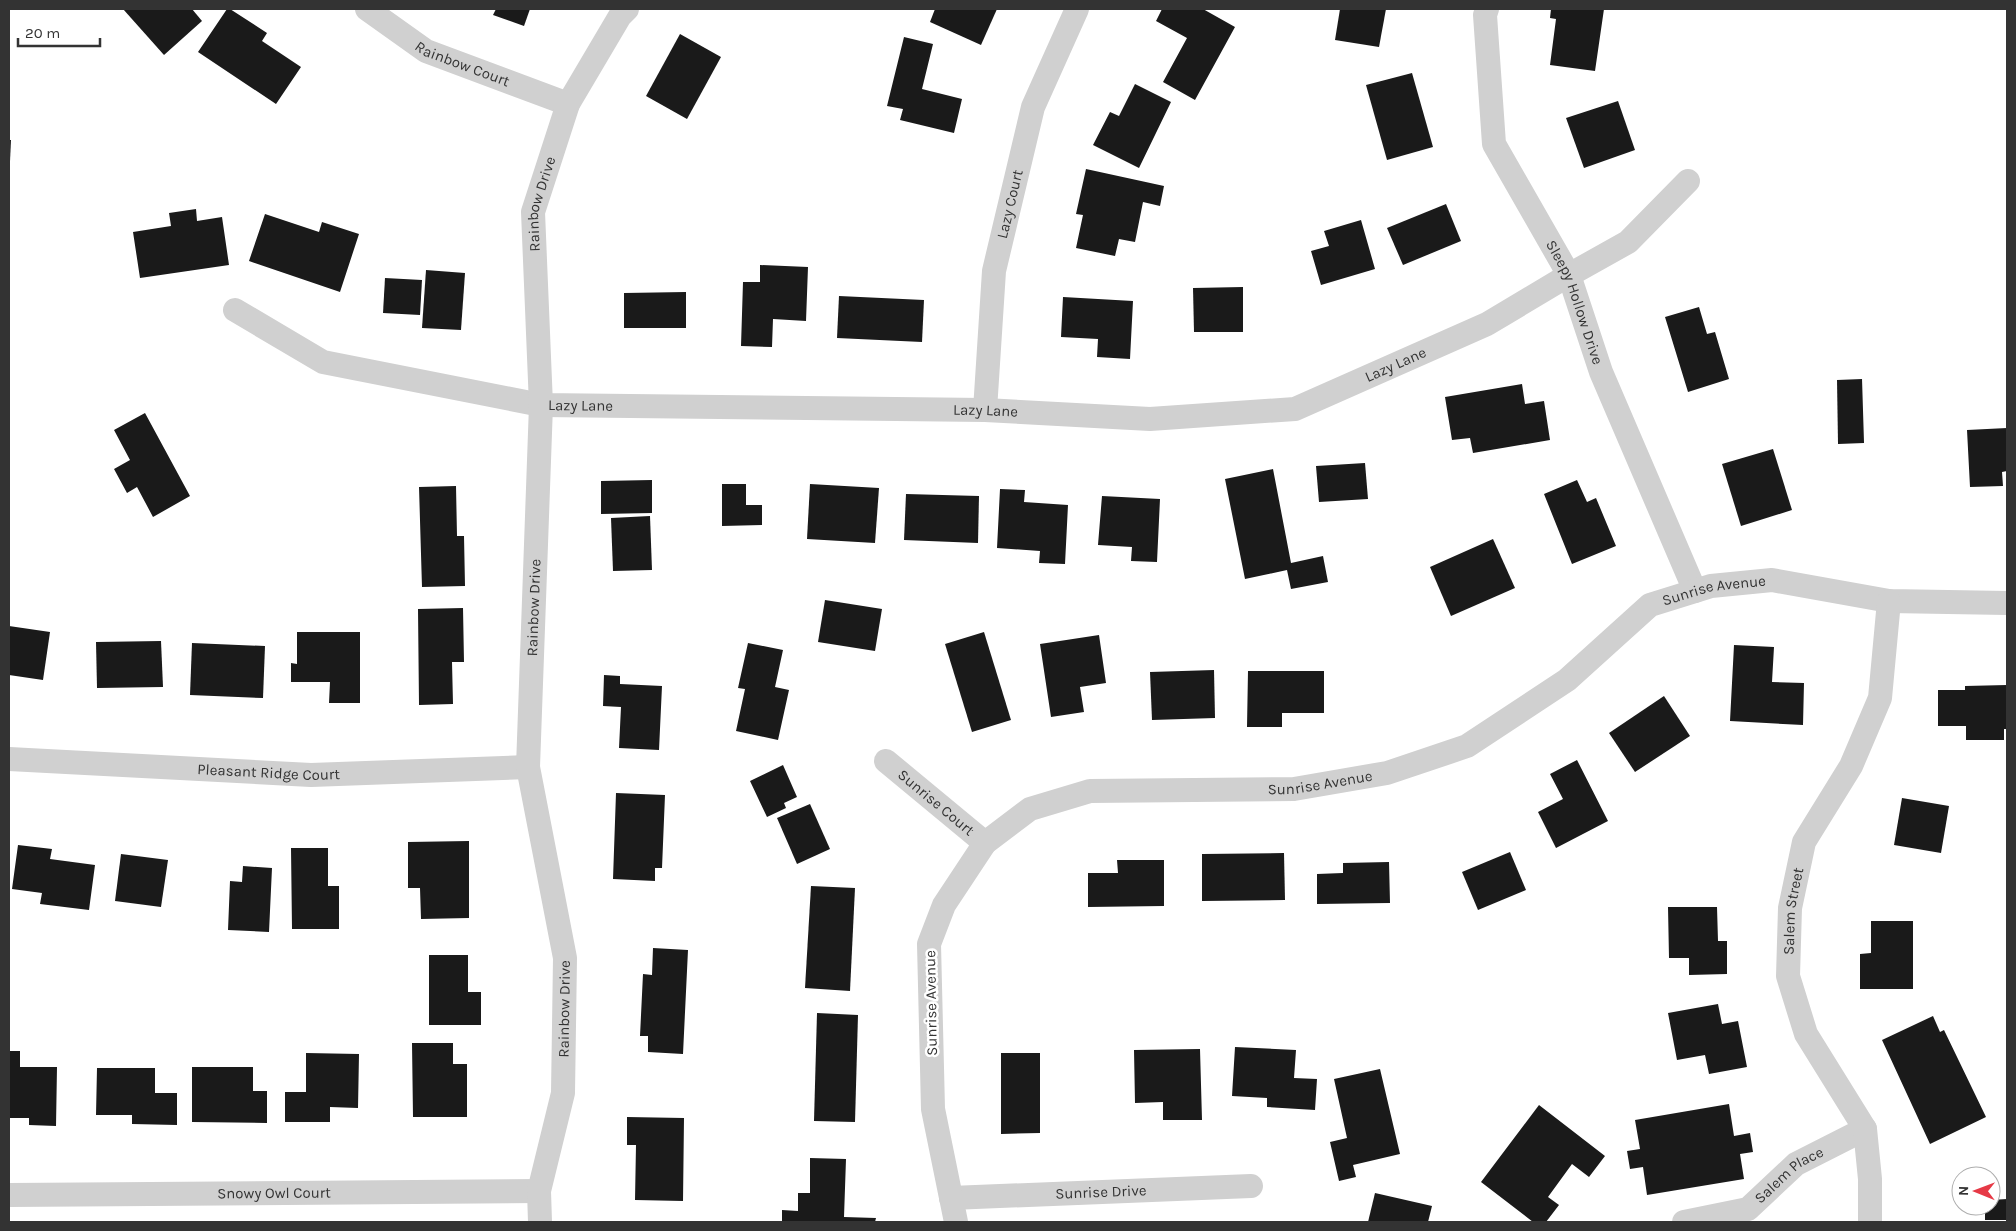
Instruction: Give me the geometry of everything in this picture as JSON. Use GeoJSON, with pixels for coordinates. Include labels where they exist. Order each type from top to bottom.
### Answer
{"type":"FeatureCollection","features":[{"type":"Feature","properties":{"kind":"street","name":"Rainbow Court"},"geometry":{"type":"LineString","coordinates":[[367,9],[426,52],[568,104]]}},
{"type":"Feature","properties":{"kind":"street","name":"Rainbow Drive"},"geometry":{"type":"LineString","coordinates":[[540,1222],[539,1191],[563,1093],[565,958],[528,767],[541,405],[533,212],[568,104],[620,16],[627,9]]}},
{"type":"Feature","properties":{"kind":"street","name":"Lazy Court"},"geometry":{"type":"LineString","coordinates":[[985,410],[994,271],[1032,107],[1077,9]]}},
{"type":"Feature","properties":{"kind":"street","name":"Sleepy Hollow Drive"},"geometry":{"type":"LineString","coordinates":[[1487,9],[1485,15],[1494,144],[1568,274],[1601,372],[1695,591]]}},
{"type":"Feature","properties":{"kind":"street","name":"Lazy Lane"},"geometry":{"type":"LineString","coordinates":[[235,310],[323,362],[541,405],[985,410],[1150,419],[1295,409],[1487,324],[1568,274],[1628,242],[1688,181]]}},
{"type":"Feature","properties":{"kind":"street","name":"Sunrise Avenue"},"geometry":{"type":"LineString","coordinates":[[956,1222],[933,1109],[929,944],[944,905],[985,844],[1030,810],[1090,791],[1294,790],[1387,773],[1467,746],[1567,680],[1650,605],[1711,586],[1772,580],[1889,601],[2007,603]]}},
{"type":"Feature","properties":{"kind":"street","name":"Salem Street"},"geometry":{"type":"LineString","coordinates":[[1870,1222],[1870,1179],[1865,1129],[1806,1034],[1788,976],[1790,908],[1804,842],[1851,766],[1880,698],[1889,601]]}},
{"type":"Feature","properties":{"kind":"street","name":"Pleasant Ridge Court"},"geometry":{"type":"LineString","coordinates":[[9,759],[311,775],[528,767]]}},
{"type":"Feature","properties":{"kind":"street","name":"Sunrise Court"},"geometry":{"type":"LineString","coordinates":[[886,761],[985,844]]}},
{"type":"Feature","properties":{"kind":"street","name":"Salem Place"},"geometry":{"type":"LineString","coordinates":[[1684,1222],[1748,1208],[1796,1164],[1865,1129]]}},
{"type":"Feature","properties":{"kind":"street","name":"Sunrise Drive"},"geometry":{"type":"LineString","coordinates":[[951,1198],[1251,1186]]}},
{"type":"Feature","properties":{"kind":"street","name":"Snowy Owl Court"},"geometry":{"type":"LineString","coordinates":[[9,1195],[539,1191]]}},
{"type":"Feature","properties":{"kind":"building"},"geometry":{"type":"Polygon","coordinates":[[[123,9],[192,9],[202,21],[164,55],[123,9]]]}},
{"type":"Feature","properties":{"kind":"building"},"geometry":{"type":"Polygon","coordinates":[[[227,9],[230,9],[267,33],[262,41],[301,67],[276,104],[198,52],[227,9]]]}},
{"type":"Feature","properties":{"kind":"building"},"geometry":{"type":"Polygon","coordinates":[[[496,9],[530,9],[524,26],[493,15],[496,9]]]}},
{"type":"Feature","properties":{"kind":"building"},"geometry":{"type":"Polygon","coordinates":[[[935,9],[997,9],[981,45],[930,22],[935,9]]]}},
{"type":"Feature","properties":{"kind":"building"},"geometry":{"type":"Polygon","coordinates":[[[1162,9],[1203,9],[1235,27],[1195,100],[1163,82],[1187,38],[1156,21],[1162,9]]]}},
{"type":"Feature","properties":{"kind":"building"},"geometry":{"type":"Polygon","coordinates":[[[1340,9],[1386,9],[1379,47],[1335,40],[1340,9]]]}},
{"type":"Feature","properties":{"kind":"building"},"geometry":{"type":"Polygon","coordinates":[[[1551,9],[1604,9],[1595,71],[1550,65],[1556,19],[1550,18],[1551,9]]]}},
{"type":"Feature","properties":{"kind":"building"},"geometry":{"type":"Polygon","coordinates":[[[680,34],[721,57],[687,119],[646,96],[680,34]]]}},
{"type":"Feature","properties":{"kind":"building"},"geometry":{"type":"Polygon","coordinates":[[[904,37],[933,44],[922,89],[962,99],[954,133],[900,120],[903,109],[887,106],[904,37]]]}},
{"type":"Feature","properties":{"kind":"building"},"geometry":{"type":"Polygon","coordinates":[[[1412,73],[1433,147],[1387,160],[1366,85],[1412,73]]]}},
{"type":"Feature","properties":{"kind":"building"},"geometry":{"type":"Polygon","coordinates":[[[1135,84],[1171,102],[1139,168],[1093,145],[1110,112],[1119,116],[1135,84]]]}},
{"type":"Feature","properties":{"kind":"building"},"geometry":{"type":"Polygon","coordinates":[[[1618,101],[1635,150],[1584,168],[1566,118],[1618,101]]]}},
{"type":"Feature","properties":{"kind":"building"},"geometry":{"type":"Polygon","coordinates":[[[9,140],[11,140],[10,161],[9,161],[9,140]]]}},
{"type":"Feature","properties":{"kind":"building"},"geometry":{"type":"Polygon","coordinates":[[[1086,169],[1164,186],[1160,206],[1143,202],[1135,242],[1119,239],[1115,256],[1076,248],[1083,215],[1076,214],[1086,169]]]}},
{"type":"Feature","properties":{"kind":"building"},"geometry":{"type":"Polygon","coordinates":[[[1446,204],[1461,241],[1403,265],[1387,228],[1446,204]]]}},
{"type":"Feature","properties":{"kind":"building"},"geometry":{"type":"Polygon","coordinates":[[[196,209],[197,221],[222,217],[229,265],[140,278],[133,232],[171,226],[169,213],[196,209]]]}},
{"type":"Feature","properties":{"kind":"building"},"geometry":{"type":"Polygon","coordinates":[[[265,214],[319,232],[322,222],[359,234],[340,292],[249,261],[265,214]]]}},
{"type":"Feature","properties":{"kind":"building"},"geometry":{"type":"Polygon","coordinates":[[[1361,220],[1375,269],[1321,285],[1311,251],[1329,246],[1324,231],[1361,220]]]}},
{"type":"Feature","properties":{"kind":"building"},"geometry":{"type":"Polygon","coordinates":[[[760,265],[808,267],[806,321],[773,319],[772,347],[741,346],[743,282],[760,282],[760,265]]]}},
{"type":"Feature","properties":{"kind":"building"},"geometry":{"type":"Polygon","coordinates":[[[426,270],[465,273],[461,330],[422,328],[426,270]]]}},
{"type":"Feature","properties":{"kind":"building"},"geometry":{"type":"Polygon","coordinates":[[[385,278],[422,280],[420,315],[383,313],[385,278]]]}},
{"type":"Feature","properties":{"kind":"building"},"geometry":{"type":"Polygon","coordinates":[[[1243,287],[1243,332],[1194,332],[1193,288],[1243,287]]]}},
{"type":"Feature","properties":{"kind":"building"},"geometry":{"type":"Polygon","coordinates":[[[686,292],[686,328],[624,328],[624,293],[686,292]]]}},
{"type":"Feature","properties":{"kind":"building"},"geometry":{"type":"Polygon","coordinates":[[[839,296],[924,300],[922,342],[837,338],[839,296]]]}},
{"type":"Feature","properties":{"kind":"building"},"geometry":{"type":"Polygon","coordinates":[[[1063,297],[1133,301],[1130,359],[1097,357],[1098,339],[1061,337],[1063,297]]]}},
{"type":"Feature","properties":{"kind":"building"},"geometry":{"type":"Polygon","coordinates":[[[1699,307],[1707,334],[1715,332],[1729,379],[1688,392],[1665,317],[1699,307]]]}},
{"type":"Feature","properties":{"kind":"building"},"geometry":{"type":"Polygon","coordinates":[[[1862,379],[1864,443],[1838,444],[1837,380],[1862,379]]]}},
{"type":"Feature","properties":{"kind":"building"},"geometry":{"type":"Polygon","coordinates":[[[1522,384],[1525,404],[1544,401],[1550,440],[1473,453],[1470,438],[1452,440],[1445,397],[1522,384]]]}},
{"type":"Feature","properties":{"kind":"building"},"geometry":{"type":"Polygon","coordinates":[[[145,413],[190,496],[153,517],[137,487],[127,493],[114,469],[130,460],[114,430],[145,413]]]}},
{"type":"Feature","properties":{"kind":"building"},"geometry":{"type":"Polygon","coordinates":[[[2007,428],[2007,471],[2002,472],[2003,486],[1970,487],[1967,430],[2007,428]]]}},
{"type":"Feature","properties":{"kind":"building"},"geometry":{"type":"Polygon","coordinates":[[[1773,449],[1792,510],[1741,526],[1722,464],[1773,449]]]}},
{"type":"Feature","properties":{"kind":"building"},"geometry":{"type":"Polygon","coordinates":[[[1365,463],[1368,499],[1319,502],[1316,466],[1365,463]]]}},
{"type":"Feature","properties":{"kind":"building"},"geometry":{"type":"Polygon","coordinates":[[[1273,469],[1291,563],[1323,556],[1328,582],[1291,589],[1287,570],[1245,579],[1225,479],[1273,469]]]}},
{"type":"Feature","properties":{"kind":"building"},"geometry":{"type":"Polygon","coordinates":[[[652,480],[652,513],[601,514],[601,481],[652,480]]]}},
{"type":"Feature","properties":{"kind":"building"},"geometry":{"type":"Polygon","coordinates":[[[1577,480],[1587,502],[1596,498],[1616,546],[1572,564],[1544,494],[1577,480]]]}},
{"type":"Feature","properties":{"kind":"building"},"geometry":{"type":"Polygon","coordinates":[[[722,484],[746,484],[746,505],[762,505],[762,525],[722,526],[722,484]]]}},
{"type":"Feature","properties":{"kind":"building"},"geometry":{"type":"Polygon","coordinates":[[[810,484],[879,488],[875,543],[807,539],[810,484]]]}},
{"type":"Feature","properties":{"kind":"building"},"geometry":{"type":"Polygon","coordinates":[[[456,486],[457,536],[464,536],[465,586],[422,587],[419,487],[456,486]]]}},
{"type":"Feature","properties":{"kind":"building"},"geometry":{"type":"Polygon","coordinates":[[[1000,489],[1025,490],[1024,502],[1068,505],[1065,564],[1039,563],[1040,551],[997,548],[1000,489]]]}},
{"type":"Feature","properties":{"kind":"building"},"geometry":{"type":"Polygon","coordinates":[[[906,494],[979,496],[978,543],[904,540],[906,494]]]}},
{"type":"Feature","properties":{"kind":"building"},"geometry":{"type":"Polygon","coordinates":[[[1102,496],[1160,499],[1157,562],[1131,561],[1132,547],[1098,545],[1102,496]]]}},
{"type":"Feature","properties":{"kind":"building"},"geometry":{"type":"Polygon","coordinates":[[[650,516],[652,570],[613,571],[611,518],[650,516]]]}},
{"type":"Feature","properties":{"kind":"building"},"geometry":{"type":"Polygon","coordinates":[[[1493,539],[1515,588],[1451,616],[1430,567],[1493,539]]]}},
{"type":"Feature","properties":{"kind":"building"},"geometry":{"type":"Polygon","coordinates":[[[825,600],[882,609],[875,651],[818,642],[825,600]]]}},
{"type":"Feature","properties":{"kind":"building"},"geometry":{"type":"Polygon","coordinates":[[[463,608],[464,662],[452,662],[453,704],[419,705],[418,609],[463,608]]]}},
{"type":"Feature","properties":{"kind":"building"},"geometry":{"type":"Polygon","coordinates":[[[9,626],[50,632],[43,680],[9,675],[9,626]]]}},
{"type":"Feature","properties":{"kind":"building"},"geometry":{"type":"Polygon","coordinates":[[[297,632],[360,632],[360,703],[329,703],[330,682],[291,682],[291,663],[297,664],[297,632]]]}},
{"type":"Feature","properties":{"kind":"building"},"geometry":{"type":"Polygon","coordinates":[[[984,632],[1011,720],[972,732],[945,644],[984,632]]]}},
{"type":"Feature","properties":{"kind":"building"},"geometry":{"type":"Polygon","coordinates":[[[1099,635],[1106,683],[1080,687],[1084,712],[1051,717],[1040,644],[1099,635]]]}},
{"type":"Feature","properties":{"kind":"building"},"geometry":{"type":"Polygon","coordinates":[[[161,641],[163,687],[97,688],[96,642],[161,641]]]}},
{"type":"Feature","properties":{"kind":"building"},"geometry":{"type":"Polygon","coordinates":[[[192,643],[265,646],[263,698],[190,695],[192,643]]]}},
{"type":"Feature","properties":{"kind":"building"},"geometry":{"type":"Polygon","coordinates":[[[748,643],[783,650],[775,687],[789,690],[778,740],[736,731],[745,689],[738,688],[748,643]]]}},
{"type":"Feature","properties":{"kind":"building"},"geometry":{"type":"Polygon","coordinates":[[[1734,645],[1774,647],[1772,682],[1804,683],[1803,725],[1730,721],[1734,645]]]}},
{"type":"Feature","properties":{"kind":"building"},"geometry":{"type":"Polygon","coordinates":[[[1214,670],[1215,718],[1152,720],[1150,672],[1214,670]]]}},
{"type":"Feature","properties":{"kind":"building"},"geometry":{"type":"Polygon","coordinates":[[[1248,671],[1324,671],[1324,713],[1282,713],[1282,727],[1247,727],[1248,671]]]}},
{"type":"Feature","properties":{"kind":"building"},"geometry":{"type":"Polygon","coordinates":[[[604,675],[620,676],[620,684],[662,686],[659,750],[619,748],[621,707],[603,706],[604,675]]]}},
{"type":"Feature","properties":{"kind":"building"},"geometry":{"type":"Polygon","coordinates":[[[2007,685],[2007,729],[2004,729],[2004,740],[1966,740],[1966,726],[1938,726],[1938,690],[1965,690],[1965,686],[2007,685]]]}},
{"type":"Feature","properties":{"kind":"building"},"geometry":{"type":"Polygon","coordinates":[[[1664,696],[1690,736],[1635,772],[1609,733],[1664,696]]]}},
{"type":"Feature","properties":{"kind":"building"},"geometry":{"type":"Polygon","coordinates":[[[1577,760],[1608,821],[1556,848],[1538,812],[1563,799],[1550,774],[1577,760]]]}},
{"type":"Feature","properties":{"kind":"building"},"geometry":{"type":"Polygon","coordinates":[[[783,765],[797,797],[784,803],[786,808],[767,817],[750,781],[783,765]]]}},
{"type":"Feature","properties":{"kind":"building"},"geometry":{"type":"Polygon","coordinates":[[[616,793],[665,795],[662,868],[655,868],[655,881],[613,879],[616,793]]]}},
{"type":"Feature","properties":{"kind":"building"},"geometry":{"type":"Polygon","coordinates":[[[1902,798],[1949,806],[1941,853],[1894,845],[1902,798]]]}},
{"type":"Feature","properties":{"kind":"building"},"geometry":{"type":"Polygon","coordinates":[[[810,804],[830,849],[797,864],[777,818],[810,804]]]}},
{"type":"Feature","properties":{"kind":"building"},"geometry":{"type":"Polygon","coordinates":[[[469,841],[469,918],[421,919],[420,888],[408,888],[408,842],[469,841]]]}},
{"type":"Feature","properties":{"kind":"building"},"geometry":{"type":"Polygon","coordinates":[[[18,845],[52,849],[50,859],[95,865],[89,910],[40,904],[42,893],[12,889],[18,845]]]}},
{"type":"Feature","properties":{"kind":"building"},"geometry":{"type":"Polygon","coordinates":[[[291,848],[328,848],[328,886],[339,886],[339,929],[292,929],[291,848]]]}},
{"type":"Feature","properties":{"kind":"building"},"geometry":{"type":"Polygon","coordinates":[[[1510,852],[1526,890],[1478,910],[1462,872],[1510,852]]]}},
{"type":"Feature","properties":{"kind":"building"},"geometry":{"type":"Polygon","coordinates":[[[1284,853],[1285,900],[1202,901],[1202,854],[1284,853]]]}},
{"type":"Feature","properties":{"kind":"building"},"geometry":{"type":"Polygon","coordinates":[[[121,854],[168,860],[161,907],[115,901],[121,854]]]}},
{"type":"Feature","properties":{"kind":"building"},"geometry":{"type":"Polygon","coordinates":[[[1117,860],[1164,860],[1164,906],[1088,907],[1088,873],[1118,873],[1117,860]]]}},
{"type":"Feature","properties":{"kind":"building"},"geometry":{"type":"Polygon","coordinates":[[[1389,862],[1390,903],[1317,904],[1317,874],[1343,873],[1343,863],[1389,862]]]}},
{"type":"Feature","properties":{"kind":"building"},"geometry":{"type":"Polygon","coordinates":[[[243,866],[272,868],[269,932],[228,930],[230,881],[242,882],[243,866]]]}},
{"type":"Feature","properties":{"kind":"building"},"geometry":{"type":"Polygon","coordinates":[[[811,886],[855,888],[850,991],[805,988],[811,886]]]}},
{"type":"Feature","properties":{"kind":"building"},"geometry":{"type":"Polygon","coordinates":[[[1668,907],[1717,907],[1718,941],[1727,941],[1727,974],[1689,975],[1689,958],[1669,958],[1668,907]]]}},
{"type":"Feature","properties":{"kind":"building"},"geometry":{"type":"Polygon","coordinates":[[[1871,921],[1913,921],[1913,989],[1860,989],[1860,954],[1871,953],[1871,921]]]}},
{"type":"Feature","properties":{"kind":"building"},"geometry":{"type":"Polygon","coordinates":[[[653,948],[688,950],[683,1054],[648,1052],[648,1036],[640,1036],[643,974],[652,975],[653,948]]]}},
{"type":"Feature","properties":{"kind":"building"},"geometry":{"type":"Polygon","coordinates":[[[429,955],[468,955],[468,992],[481,992],[481,1025],[429,1025],[429,955]]]}},
{"type":"Feature","properties":{"kind":"building"},"geometry":{"type":"Polygon","coordinates":[[[1718,1004],[1722,1024],[1738,1021],[1747,1067],[1709,1074],[1705,1055],[1677,1060],[1668,1013],[1718,1004]]]}},
{"type":"Feature","properties":{"kind":"building"},"geometry":{"type":"Polygon","coordinates":[[[817,1013],[858,1015],[855,1122],[814,1121],[817,1013]]]}},
{"type":"Feature","properties":{"kind":"building"},"geometry":{"type":"Polygon","coordinates":[[[1933,1016],[1940,1032],[1944,1030],[1986,1117],[1930,1144],[1882,1040],[1933,1016]]]}},
{"type":"Feature","properties":{"kind":"building"},"geometry":{"type":"Polygon","coordinates":[[[412,1043],[453,1043],[453,1064],[467,1064],[467,1117],[413,1117],[412,1043]]]}},
{"type":"Feature","properties":{"kind":"building"},"geometry":{"type":"Polygon","coordinates":[[[1235,1047],[1296,1050],[1294,1078],[1317,1079],[1315,1110],[1267,1107],[1267,1098],[1232,1096],[1235,1047]]]}},
{"type":"Feature","properties":{"kind":"building"},"geometry":{"type":"Polygon","coordinates":[[[1200,1049],[1202,1120],[1163,1120],[1163,1102],[1135,1103],[1134,1050],[1200,1049]]]}},
{"type":"Feature","properties":{"kind":"building"},"geometry":{"type":"Polygon","coordinates":[[[9,1051],[20,1051],[20,1067],[57,1067],[56,1126],[29,1125],[29,1118],[9,1118],[9,1051]]]}},
{"type":"Feature","properties":{"kind":"building"},"geometry":{"type":"Polygon","coordinates":[[[306,1053],[359,1054],[358,1108],[330,1107],[330,1122],[285,1122],[285,1092],[306,1092],[306,1053]]]}},
{"type":"Feature","properties":{"kind":"building"},"geometry":{"type":"Polygon","coordinates":[[[1001,1053],[1040,1053],[1040,1133],[1001,1134],[1001,1053]]]}},
{"type":"Feature","properties":{"kind":"building"},"geometry":{"type":"Polygon","coordinates":[[[192,1067],[253,1067],[253,1091],[267,1091],[267,1123],[192,1122],[192,1067]]]}},
{"type":"Feature","properties":{"kind":"building"},"geometry":{"type":"Polygon","coordinates":[[[97,1068],[155,1068],[155,1093],[177,1093],[177,1125],[132,1124],[132,1115],[96,1115],[97,1068]]]}},
{"type":"Feature","properties":{"kind":"building"},"geometry":{"type":"Polygon","coordinates":[[[1380,1069],[1400,1154],[1353,1165],[1356,1177],[1339,1181],[1330,1142],[1347,1138],[1334,1079],[1380,1069]]]}},
{"type":"Feature","properties":{"kind":"building"},"geometry":{"type":"Polygon","coordinates":[[[1729,1104],[1734,1136],[1750,1133],[1753,1152],[1740,1154],[1744,1179],[1647,1195],[1643,1167],[1630,1169],[1627,1151],[1640,1149],[1635,1120],[1729,1104]]]}},
{"type":"Feature","properties":{"kind":"building"},"geometry":{"type":"Polygon","coordinates":[[[1539,1105],[1605,1156],[1589,1177],[1572,1164],[1548,1197],[1559,1205],[1546,1222],[1533,1222],[1481,1182],[1539,1105]]]}},
{"type":"Feature","properties":{"kind":"building"},"geometry":{"type":"Polygon","coordinates":[[[627,1117],[684,1118],[683,1201],[635,1200],[636,1145],[627,1145],[627,1117]]]}},
{"type":"Feature","properties":{"kind":"building"},"geometry":{"type":"Polygon","coordinates":[[[810,1158],[846,1159],[844,1217],[876,1218],[875,1222],[782,1222],[782,1210],[798,1211],[798,1193],[810,1193],[810,1158]]]}},
{"type":"Feature","properties":{"kind":"building"},"geometry":{"type":"Polygon","coordinates":[[[1375,1193],[1432,1206],[1428,1222],[1368,1222],[1375,1193]]]}},
{"type":"Feature","properties":{"kind":"building"},"geometry":{"type":"Polygon","coordinates":[[[2001,1199],[2007,1199],[2007,1220],[1985,1220],[1985,1216],[2001,1216],[2001,1199]]]}}]}
